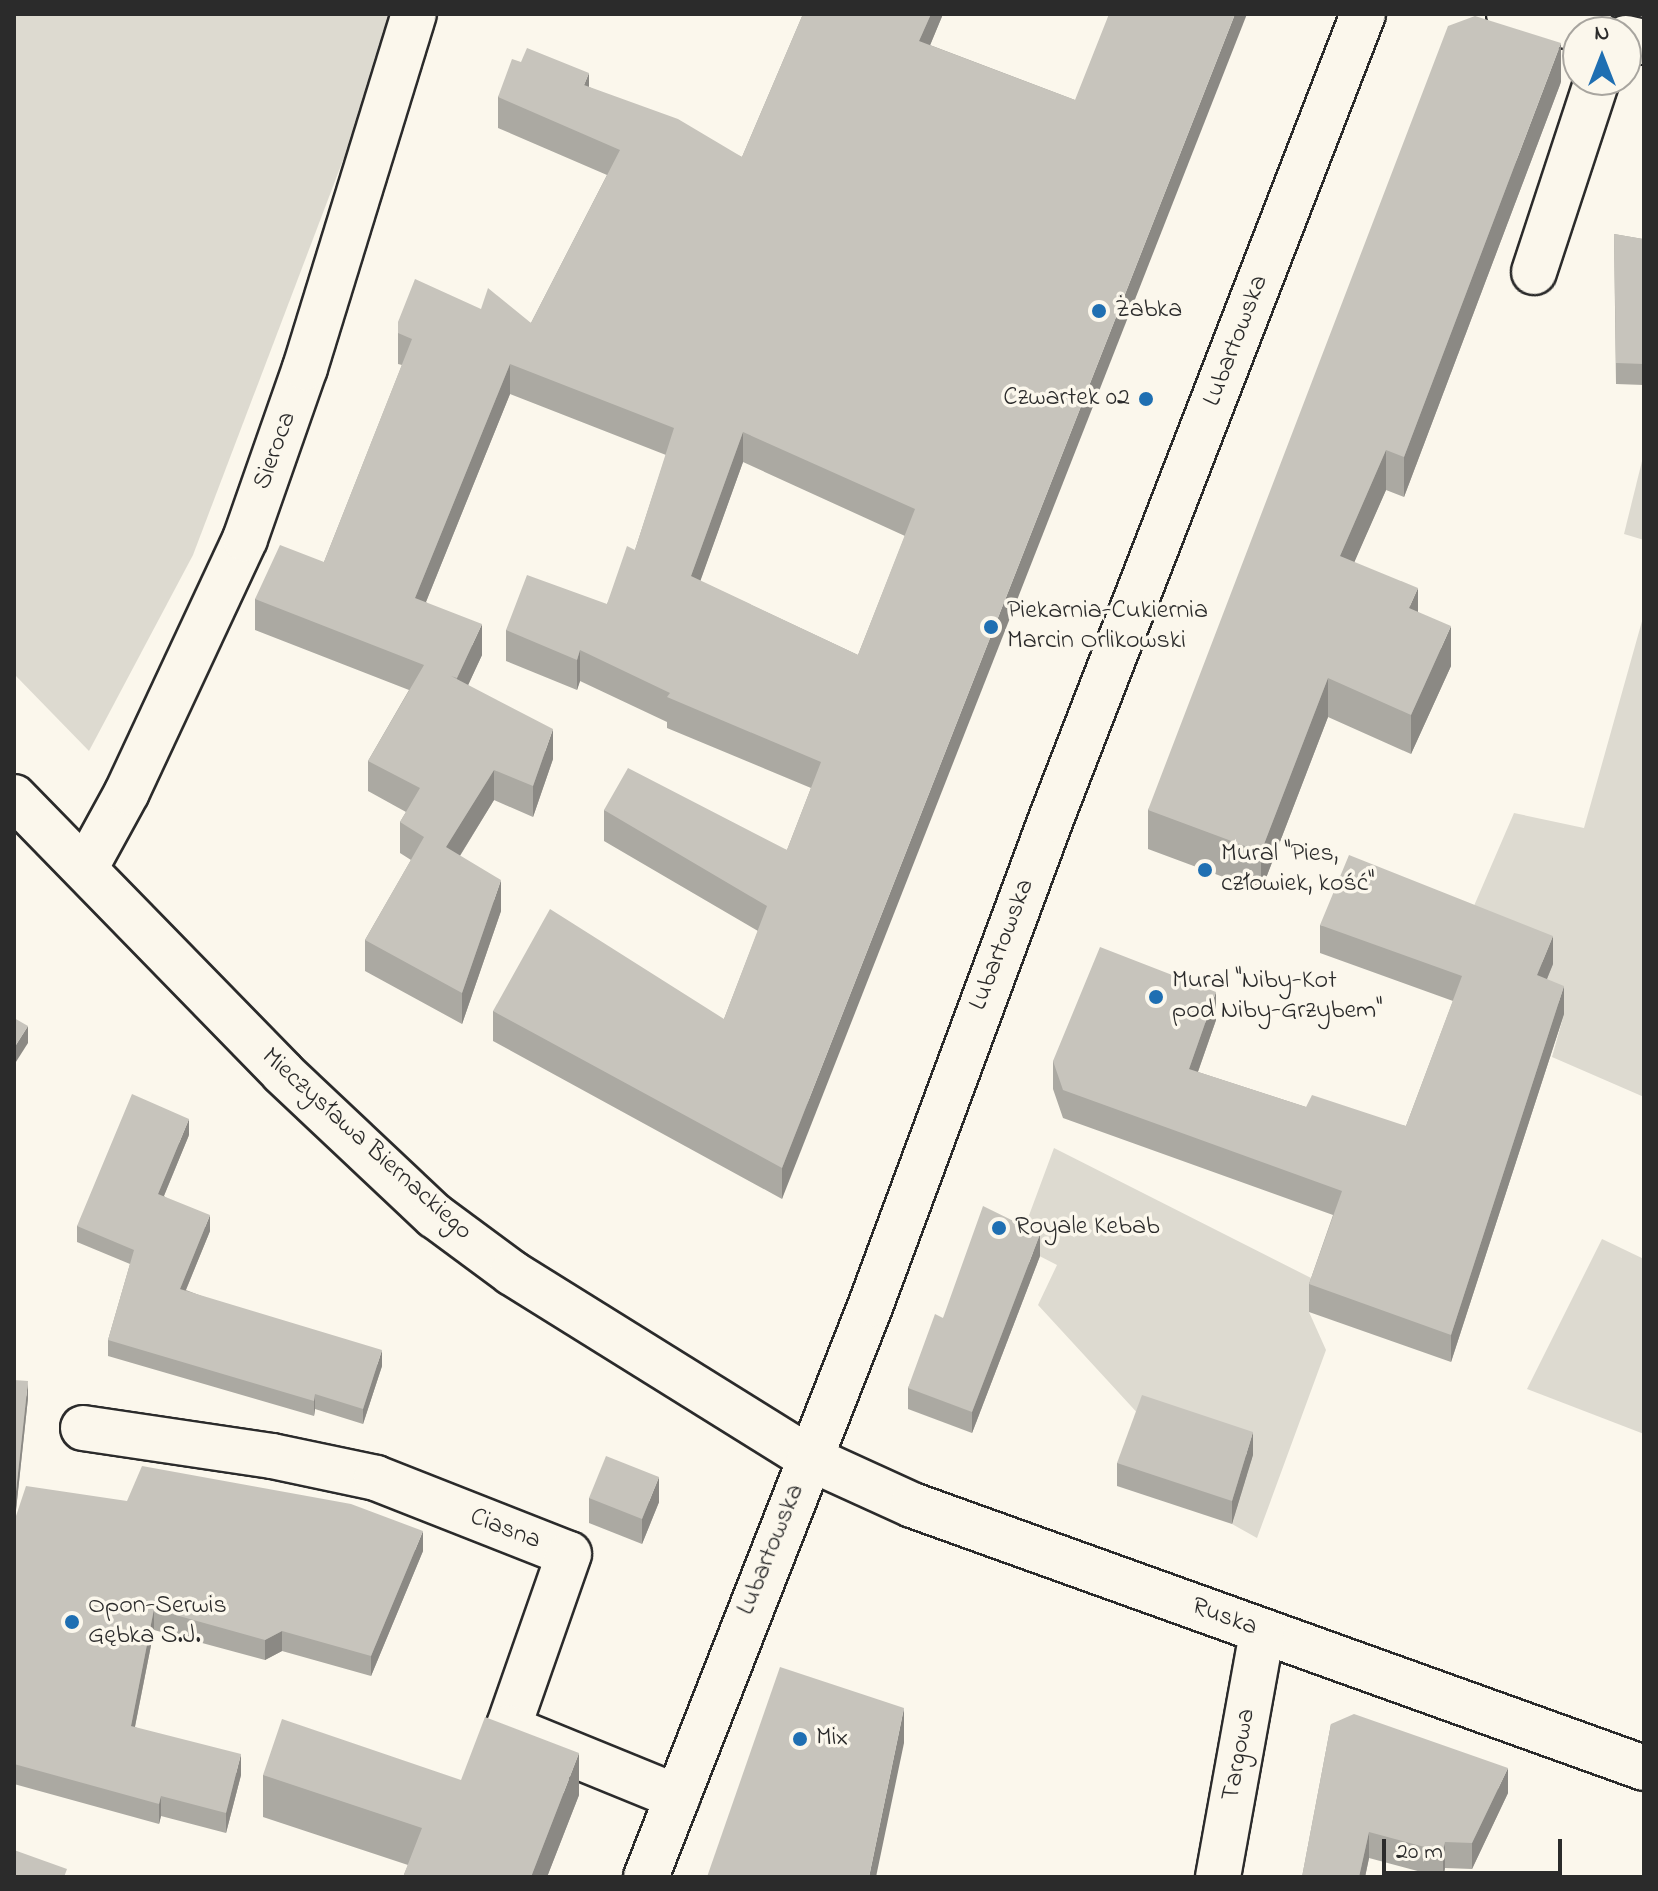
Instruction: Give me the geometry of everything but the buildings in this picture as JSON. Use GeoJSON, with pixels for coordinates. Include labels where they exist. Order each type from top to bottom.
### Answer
{"type":"FeatureCollection","features":[{"type":"Feature","properties":{"kind":"street","name":"Sieroca"},"geometry":{"type":"LineString","coordinates":[[86,867],[127,792],[245,539],[305,368],[414,14]]}},
{"type":"Feature","properties":{"kind":"street","name":"Lubartowska"},"geometry":{"type":"LineString","coordinates":[[646,1877],[1363,14]]}},
{"type":"Feature","properties":{"kind":"street"},"geometry":{"type":"LineString","coordinates":[[1509,14],[1562,25]]}},
{"type":"Feature","properties":{"kind":"street"},"geometry":{"type":"LineString","coordinates":[[1534,272],[1592,96]]}},
{"type":"Feature","properties":{"kind":"street","name":"Mieczysława Biernackiego"},"geometry":{"type":"LineString","coordinates":[[14,797],[86,867],[283,1073],[435,1216],[512,1273],[809,1458]]}},
{"type":"Feature","properties":{"kind":"street","name":"Ciasna"},"geometry":{"type":"LineString","coordinates":[[83,1428],[272,1456],[376,1478],[569,1554],[508,1728],[677,1797]]}},
{"type":"Feature","properties":{"kind":"street","name":"Ruska"},"geometry":{"type":"LineString","coordinates":[[809,1458],[912,1505],[1644,1768]]}},
{"type":"Feature","properties":{"kind":"street","name":"Targowa"},"geometry":{"type":"LineString","coordinates":[[1218,1877],[1262,1632]]}},
{"type":"Feature","properties":{"kind":"shaded area"},"geometry":{"type":"Polygon","coordinates":[[[14,14],[391,14],[381,60],[193,555],[89,751],[14,674],[14,14]]]}},
{"type":"Feature","properties":{"kind":"shaded area"},"geometry":{"type":"Polygon","coordinates":[[[1644,453],[1644,540],[1624,534],[1644,453]]]}},
{"type":"Feature","properties":{"kind":"shaded area"},"geometry":{"type":"Polygon","coordinates":[[[1644,614],[1644,1097],[1552,1057],[1564,1014],[1464,929],[1514,813],[1584,828],[1644,614]]]}},
{"type":"Feature","properties":{"kind":"shaded area"},"geometry":{"type":"Polygon","coordinates":[[[1054,1148],[1319,1282],[1309,1312],[1326,1350],[1257,1538],[1232,1524],[1253,1455],[1142,1418],[1038,1305],[1057,1265],[1018,1245],[1054,1148]]]}},
{"type":"Feature","properties":{"kind":"shaded area"},"geometry":{"type":"Polygon","coordinates":[[[1602,1239],[1644,1259],[1644,1434],[1527,1389],[1602,1239]]]}},
{"type":"Feature","properties":{"kind":"place","name":"Żabka"},"geometry":{"type":"Point","coordinates":[1099,311]}},
{"type":"Feature","properties":{"kind":"place","name":"Czwartek 02"},"geometry":{"type":"Point","coordinates":[1146,399]}},
{"type":"Feature","properties":{"kind":"place","name":"Piekarnia-Cukiernia Marcin Orlikowski"},"geometry":{"type":"Point","coordinates":[991,627]}},
{"type":"Feature","properties":{"kind":"place","name":"Mural \"Pies, człowiek, kość\""},"geometry":{"type":"Point","coordinates":[1205,870]}},
{"type":"Feature","properties":{"kind":"place","name":"Mural \"Niby-Kot pod Niby-Grzybem\""},"geometry":{"type":"Point","coordinates":[1156,997]}},
{"type":"Feature","properties":{"kind":"place","name":"Royale Kebab"},"geometry":{"type":"Point","coordinates":[999,1228]}},
{"type":"Feature","properties":{"kind":"place","name":"Opon-Serwis Gębka S.J."},"geometry":{"type":"Point","coordinates":[72,1622]}},
{"type":"Feature","properties":{"kind":"place","name":"Mix"},"geometry":{"type":"Point","coordinates":[800,1739]}}]}
